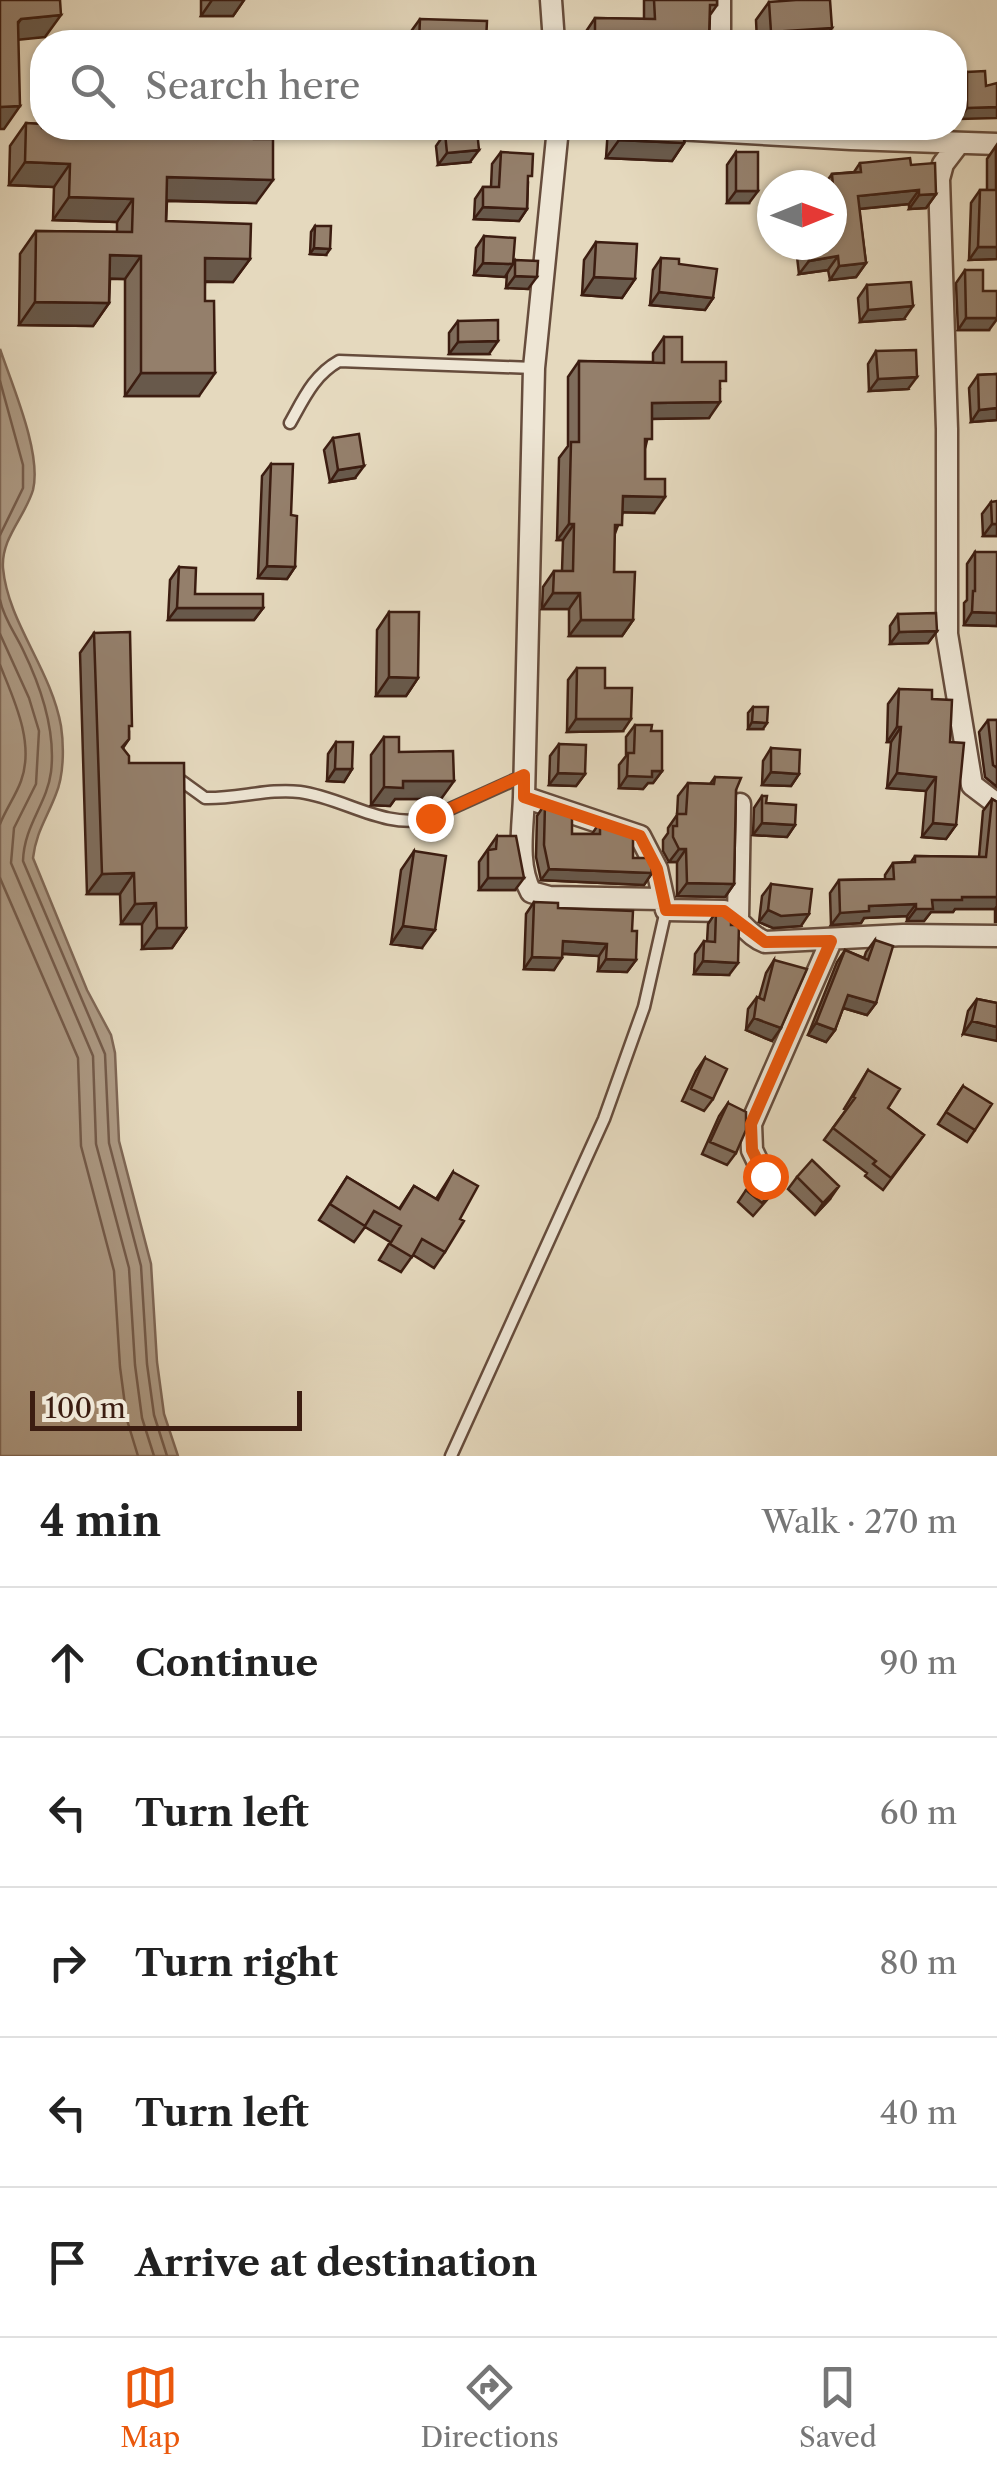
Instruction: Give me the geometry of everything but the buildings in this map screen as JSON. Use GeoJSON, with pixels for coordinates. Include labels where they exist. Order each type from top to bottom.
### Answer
{"type":"FeatureCollection","features":[{"type":"Feature","properties":{"kind":"street"},"geometry":{"type":"LineString","coordinates":[[551,0],[553,30]]}},
{"type":"Feature","properties":{"kind":"street"},"geometry":{"type":"LineString","coordinates":[[720,0],[720,30]]}},
{"type":"Feature","properties":{"kind":"street"},"geometry":{"type":"LineString","coordinates":[[557,140],[534,368],[522,852],[531,892],[549,897],[724,911],[738,919],[757,940],[765,942],[903,935],[997,936]]}},
{"type":"Feature","properties":{"kind":"street"},"geometry":{"type":"LineString","coordinates":[[908,140],[997,144]]}},
{"type":"Feature","properties":{"kind":"street"},"geometry":{"type":"LineString","coordinates":[[959,143],[943,164],[939,180],[948,634],[972,785],[997,804]]}},
{"type":"Feature","properties":{"kind":"street"},"geometry":{"type":"LineString","coordinates":[[524,786],[640,836],[657,869],[664,904]]}},
{"type":"Feature","properties":{"kind":"street"},"geometry":{"type":"LineString","coordinates":[[738,919],[740,804]]}},
{"type":"Feature","properties":{"kind":"street"},"geometry":{"type":"LineString","coordinates":[[765,1176],[752,1150],[751,1124],[831,941]]}},
{"type":"Feature","properties":{"kind":"lane"},"geometry":{"type":"LineString","coordinates":[[290,423],[312,384],[325,369],[340,361],[534,368]]}},
{"type":"Feature","properties":{"kind":"lane"},"geometry":{"type":"LineString","coordinates":[[171,772],[205,798],[296,791],[388,820],[414,822],[524,786]]}},
{"type":"Feature","properties":{"kind":"lane"},"geometry":{"type":"LineString","coordinates":[[451,1456],[604,1119],[644,1007],[664,904]]}},
{"type":"Feature","properties":{"kind":"water"},"geometry":{"type":"Polygon","coordinates":[[[0,349],[24,419],[35,475],[29,500],[6,547],[3,568],[13,608],[56,705],[63,742],[59,786],[33,858],[87,990],[111,1035],[119,1141],[151,1264],[164,1414],[178,1456],[0,1456],[0,349]]]}},
{"type":"Feature","properties":{"kind":"route"},"geometry":{"type":"LineString","coordinates":[[430,818],[524,775],[524,797],[533,802],[640,836],[657,869],[666,910],[724,911],[732,914],[757,940],[774,944],[831,941],[751,1124],[752,1150],[765,1176]]}}]}
